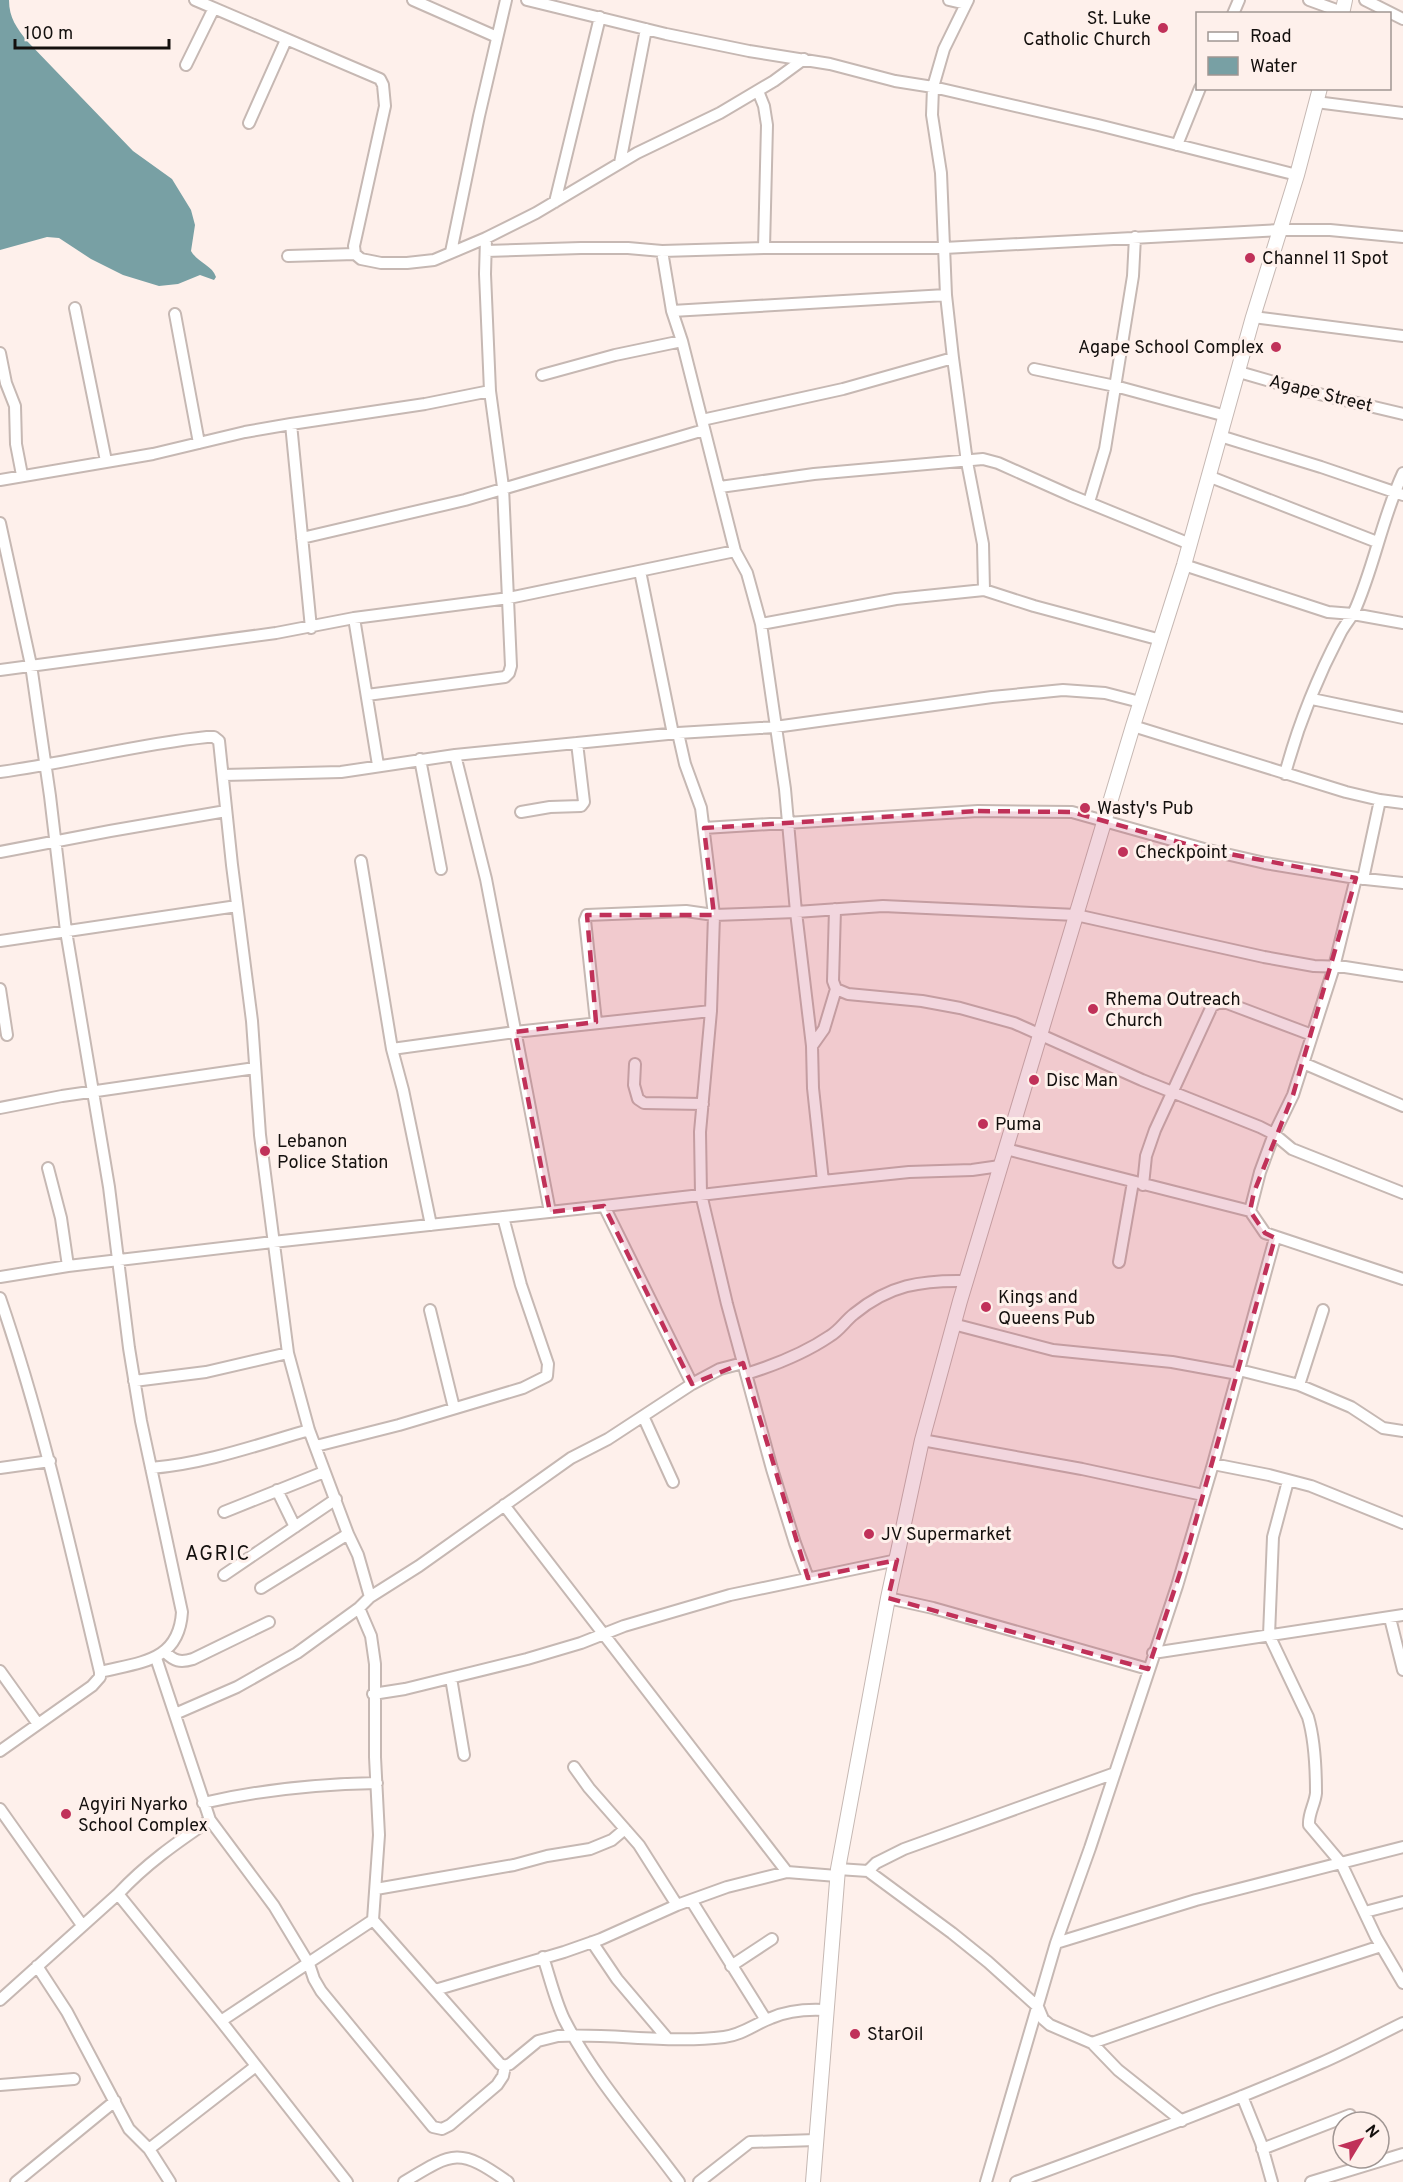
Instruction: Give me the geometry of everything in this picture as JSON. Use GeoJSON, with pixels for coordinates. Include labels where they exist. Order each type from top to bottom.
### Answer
{"type":"FeatureCollection","features":[{"type":"Feature","properties":{"kind":"main road"},"geometry":{"type":"LineString","coordinates":[[813,2182],[825,2010],[838,1873],[888,1598],[922,1440],[952,1324],[1041,1036],[1140,702],[1184,565],[1318,95]]}},
{"type":"Feature","properties":{"kind":"street"},"geometry":{"type":"LineString","coordinates":[[195,0],[380,79],[383,85],[385,106],[354,246],[355,254]]}},
{"type":"Feature","properties":{"kind":"street"},"geometry":{"type":"LineString","coordinates":[[413,0],[497,37]]}},
{"type":"Feature","properties":{"kind":"street"},"geometry":{"type":"LineString","coordinates":[[451,252],[506,0]]}},
{"type":"Feature","properties":{"kind":"street"},"geometry":{"type":"LineString","coordinates":[[527,0],[646,29],[749,51],[804,59],[895,81],[933,87],[1098,125],[1297,175]]}},
{"type":"Feature","properties":{"kind":"street"},"geometry":{"type":"LineString","coordinates":[[949,0],[967,2],[944,49],[933,87],[934,135],[941,173],[946,295],[967,462],[982,544],[984,590]]}},
{"type":"Feature","properties":{"kind":"street"},"geometry":{"type":"LineString","coordinates":[[1309,0],[1343,8]]}},
{"type":"Feature","properties":{"kind":"street"},"geometry":{"type":"LineString","coordinates":[[1365,0],[1389,12]]}},
{"type":"Feature","properties":{"kind":"street"},"geometry":{"type":"LineString","coordinates":[[186,65],[214,8]]}},
{"type":"Feature","properties":{"kind":"street"},"geometry":{"type":"LineString","coordinates":[[555,202],[600,17]]}},
{"type":"Feature","properties":{"kind":"street"},"geometry":{"type":"LineString","coordinates":[[620,164],[646,29]]}},
{"type":"Feature","properties":{"kind":"street"},"geometry":{"type":"LineString","coordinates":[[249,123],[286,40]]}},
{"type":"Feature","properties":{"kind":"street"},"geometry":{"type":"LineString","coordinates":[[288,256],[355,254],[361,259],[381,262],[407,263],[434,260],[486,238],[683,130],[720,113],[758,91],[804,59]]}},
{"type":"Feature","properties":{"kind":"street"},"geometry":{"type":"LineString","coordinates":[[1177,145],[1199,90]]}},
{"type":"Feature","properties":{"kind":"street"},"geometry":{"type":"LineString","coordinates":[[758,91],[764,106],[767,125],[764,248]]}},
{"type":"Feature","properties":{"kind":"street"},"geometry":{"type":"LineString","coordinates":[[1318,95],[1403,113]]}},
{"type":"Feature","properties":{"kind":"street"},"geometry":{"type":"LineString","coordinates":[[486,251],[616,248],[663,250],[944,248],[1280,230],[1330,230],[1403,237]]}},
{"type":"Feature","properties":{"kind":"street"},"geometry":{"type":"LineString","coordinates":[[1089,502],[1105,449],[1133,276],[1135,237]]}},
{"type":"Feature","properties":{"kind":"street"},"geometry":{"type":"LineString","coordinates":[[367,695],[505,677],[511,666],[503,487],[490,391],[484,274],[486,238]]}},
{"type":"Feature","properties":{"kind":"street"},"geometry":{"type":"LineString","coordinates":[[663,250],[672,311],[682,341],[735,551],[747,573],[761,624],[788,821],[812,1046],[813,1088],[823,1180]]}},
{"type":"Feature","properties":{"kind":"street"},"geometry":{"type":"LineString","coordinates":[[672,311],[946,295]]}},
{"type":"Feature","properties":{"kind":"street"},"geometry":{"type":"LineString","coordinates":[[75,308],[106,461]]}},
{"type":"Feature","properties":{"kind":"street"},"geometry":{"type":"LineString","coordinates":[[175,314],[199,443]]}},
{"type":"Feature","properties":{"kind":"street"},"geometry":{"type":"LineString","coordinates":[[1253,317],[1403,336]]}},
{"type":"Feature","properties":{"kind":"street"},"geometry":{"type":"LineString","coordinates":[[542,375],[615,355],[682,341]]}},
{"type":"Feature","properties":{"kind":"street"},"geometry":{"type":"LineString","coordinates":[[0,352],[6,383],[15,406],[16,444],[22,476]]}},
{"type":"Feature","properties":{"kind":"street"},"geometry":{"type":"LineString","coordinates":[[302,538],[465,500],[703,425],[953,358]]}},
{"type":"Feature","properties":{"kind":"street"},"geometry":{"type":"LineString","coordinates":[[1034,369],[1115,386],[1226,416]]}},
{"type":"Feature","properties":{"kind":"street","name":"Agape Street"},"geometry":{"type":"LineString","coordinates":[[1239,372],[1298,389],[1403,414]]}},
{"type":"Feature","properties":{"kind":"street"},"geometry":{"type":"LineString","coordinates":[[0,480],[153,454],[291,424],[425,404],[490,391]]}},
{"type":"Feature","properties":{"kind":"street"},"geometry":{"type":"LineString","coordinates":[[291,424],[311,628]]}},
{"type":"Feature","properties":{"kind":"street"},"geometry":{"type":"LineString","coordinates":[[1220,436],[1321,467],[1398,494]]}},
{"type":"Feature","properties":{"kind":"street"},"geometry":{"type":"LineString","coordinates":[[720,487],[814,474],[983,459],[998,463],[1190,544]]}},
{"type":"Feature","properties":{"kind":"street"},"geometry":{"type":"LineString","coordinates":[[1285,774],[1295,737],[1342,631],[1353,614],[1368,576],[1377,542],[1398,494],[1403,473]]}},
{"type":"Feature","properties":{"kind":"street"},"geometry":{"type":"LineString","coordinates":[[1208,477],[1377,542]]}},
{"type":"Feature","properties":{"kind":"street"},"geometry":{"type":"LineString","coordinates":[[0,523],[31,664],[66,931],[109,1187],[134,1381],[182,1612],[177,1638],[160,1655],[100,1672]]}},
{"type":"Feature","properties":{"kind":"street"},"geometry":{"type":"LineString","coordinates":[[0,670],[311,628],[354,618],[509,598],[735,551]]}},
{"type":"Feature","properties":{"kind":"street"},"geometry":{"type":"LineString","coordinates":[[1184,565],[1328,612],[1403,623]]}},
{"type":"Feature","properties":{"kind":"street"},"geometry":{"type":"LineString","coordinates":[[640,571],[675,733],[701,808],[714,915],[711,1011],[702,1104],[701,1194],[742,1362],[772,1469],[808,1578]]}},
{"type":"Feature","properties":{"kind":"street"},"geometry":{"type":"LineString","coordinates":[[761,624],[896,599],[984,590],[1034,606],[1161,640]]}},
{"type":"Feature","properties":{"kind":"street"},"geometry":{"type":"LineString","coordinates":[[354,618],[378,765]]}},
{"type":"Feature","properties":{"kind":"street"},"geometry":{"type":"LineString","coordinates":[[223,775],[341,772],[455,755],[675,733],[775,727],[992,697],[1063,690],[1105,693],[1140,702]]}},
{"type":"Feature","properties":{"kind":"street"},"geometry":{"type":"LineString","coordinates":[[1312,699],[1403,718]]}},
{"type":"Feature","properties":{"kind":"street"},"geometry":{"type":"LineString","coordinates":[[1133,726],[1346,792],[1380,800],[1403,802]]}},
{"type":"Feature","properties":{"kind":"street"},"geometry":{"type":"LineString","coordinates":[[0,772],[68,762],[160,742],[214,737],[219,741],[252,1021],[260,1136],[288,1353],[309,1430],[358,1555],[370,1597]]}},
{"type":"Feature","properties":{"kind":"street"},"geometry":{"type":"LineString","coordinates":[[521,812],[550,807],[580,806],[584,802],[577,743]]}},
{"type":"Feature","properties":{"kind":"street"},"geometry":{"type":"LineString","coordinates":[[455,755],[486,879],[550,1212]]}},
{"type":"Feature","properties":{"kind":"street"},"geometry":{"type":"LineString","coordinates":[[420,759],[441,869]]}},
{"type":"Feature","properties":{"kind":"street"},"geometry":{"type":"LineString","coordinates":[[1250,1212],[1260,1172],[1274,1134],[1293,1095],[1334,967],[1380,800]]}},
{"type":"Feature","properties":{"kind":"street"},"geometry":{"type":"LineString","coordinates":[[0,852],[226,811]]}},
{"type":"Feature","properties":{"kind":"street"},"geometry":{"type":"LineString","coordinates":[[704,828],[978,811],[1072,812],[1204,849],[1265,863],[1403,883]]}},
{"type":"Feature","properties":{"kind":"street"},"geometry":{"type":"LineString","coordinates":[[361,861],[392,1049],[403,1090],[431,1225]]}},
{"type":"Feature","properties":{"kind":"street"},"geometry":{"type":"LineString","coordinates":[[0,941],[237,906]]}},
{"type":"Feature","properties":{"kind":"street"},"geometry":{"type":"LineString","coordinates":[[596,1022],[585,920],[587,915],[686,911],[714,915],[883,906],[1076,915],[1264,957],[1403,976]]}},
{"type":"Feature","properties":{"kind":"street"},"geometry":{"type":"LineString","coordinates":[[812,1046],[824,1029],[836,989],[833,981],[835,909]]}},
{"type":"Feature","properties":{"kind":"street"},"geometry":{"type":"LineString","coordinates":[[0,989],[7,1035]]}},
{"type":"Feature","properties":{"kind":"street"},"geometry":{"type":"LineString","coordinates":[[836,989],[848,994],[922,1001],[960,1008],[1014,1023],[1174,1094],[1260,1127],[1274,1134],[1292,1149],[1403,1193]]}},
{"type":"Feature","properties":{"kind":"street"},"geometry":{"type":"LineString","coordinates":[[1119,1262],[1138,1184],[1155,1130],[1174,1094],[1212,1006],[1227,1003],[1312,1035]]}},
{"type":"Feature","properties":{"kind":"street"},"geometry":{"type":"LineString","coordinates":[[392,1049],[596,1022],[711,1011]]}},
{"type":"Feature","properties":{"kind":"street"},"geometry":{"type":"LineString","coordinates":[[1303,1063],[1403,1106]]}},
{"type":"Feature","properties":{"kind":"street"},"geometry":{"type":"LineString","coordinates":[[635,1064],[634,1085],[638,1100],[644,1103],[702,1104]]}},
{"type":"Feature","properties":{"kind":"street"},"geometry":{"type":"LineString","coordinates":[[0,1108],[255,1068]]}},
{"type":"Feature","properties":{"kind":"street"},"geometry":{"type":"LineString","coordinates":[[1006,1149],[1138,1184],[1215,1201],[1250,1212],[1265,1233],[1275,1238],[1403,1279]]}},
{"type":"Feature","properties":{"kind":"street"},"geometry":{"type":"LineString","coordinates":[[0,1277],[68,1266],[823,1180],[1000,1166]]}},
{"type":"Feature","properties":{"kind":"street"},"geometry":{"type":"LineString","coordinates":[[48,1168],[61,1218],[68,1266]]}},
{"type":"Feature","properties":{"kind":"street"},"geometry":{"type":"LineString","coordinates":[[604,1206],[692,1384]]}},
{"type":"Feature","properties":{"kind":"street"},"geometry":{"type":"LineString","coordinates":[[316,1446],[399,1425],[523,1388],[547,1377],[549,1371],[521,1285],[503,1217]]}},
{"type":"Feature","properties":{"kind":"street"},"geometry":{"type":"LineString","coordinates":[[986,2182],[1056,1943],[1177,1586],[1275,1238]]}},
{"type":"Feature","properties":{"kind":"street"},"geometry":{"type":"LineString","coordinates":[[746,1374],[771,1366],[829,1337],[868,1304],[899,1288],[920,1282],[966,1281]]}},
{"type":"Feature","properties":{"kind":"street"},"geometry":{"type":"LineString","coordinates":[[0,1298],[32,1396],[50,1461],[100,1672],[100,1677],[92,1686],[0,1751]]}},
{"type":"Feature","properties":{"kind":"street"},"geometry":{"type":"LineString","coordinates":[[430,1310],[454,1408]]}},
{"type":"Feature","properties":{"kind":"street"},"geometry":{"type":"LineString","coordinates":[[1299,1385],[1323,1310]]}},
{"type":"Feature","properties":{"kind":"street"},"geometry":{"type":"LineString","coordinates":[[952,1324],[1053,1350],[1084,1355],[1172,1362],[1238,1372],[1299,1385],[1351,1407],[1383,1428],[1403,1431]]}},
{"type":"Feature","properties":{"kind":"street"},"geometry":{"type":"LineString","coordinates":[[134,1381],[206,1372],[288,1353]]}},
{"type":"Feature","properties":{"kind":"street"},"geometry":{"type":"LineString","coordinates":[[175,1714],[263,1675],[359,1608],[370,1597],[419,1566],[572,1458],[692,1384],[720,1369],[742,1362]]}},
{"type":"Feature","properties":{"kind":"street"},"geometry":{"type":"LineString","coordinates":[[643,1416],[673,1482]]}},
{"type":"Feature","properties":{"kind":"street"},"geometry":{"type":"LineString","coordinates":[[151,1468],[173,1466],[309,1430]]}},
{"type":"Feature","properties":{"kind":"street"},"geometry":{"type":"LineString","coordinates":[[922,1440],[1082,1469],[1203,1495]]}},
{"type":"Feature","properties":{"kind":"street"},"geometry":{"type":"LineString","coordinates":[[0,1468],[50,1461]]}},
{"type":"Feature","properties":{"kind":"street"},"geometry":{"type":"LineString","coordinates":[[1213,1464],[1311,1486],[1403,1522]]}},
{"type":"Feature","properties":{"kind":"street"},"geometry":{"type":"LineString","coordinates":[[224,1512],[324,1472]]}},
{"type":"Feature","properties":{"kind":"street"},"geometry":{"type":"LineString","coordinates":[[1288,1481],[1273,1538],[1269,1635],[1312,1730],[1316,1795],[1308,1819],[1309,1825],[1341,1863],[1381,1946],[1403,1983]]}},
{"type":"Feature","properties":{"kind":"street"},"geometry":{"type":"LineString","coordinates":[[277,1490],[295,1527]]}},
{"type":"Feature","properties":{"kind":"street"},"geometry":{"type":"LineString","coordinates":[[224,1575],[336,1500]]}},
{"type":"Feature","properties":{"kind":"street"},"geometry":{"type":"LineString","coordinates":[[504,1505],[787,1872]]}},
{"type":"Feature","properties":{"kind":"street"},"geometry":{"type":"LineString","coordinates":[[261,1588],[348,1534]]}},
{"type":"Feature","properties":{"kind":"street"},"geometry":{"type":"LineString","coordinates":[[374,1694],[528,1659],[603,1633],[730,1595],[897,1560]]}},
{"type":"Feature","properties":{"kind":"street"},"geometry":{"type":"LineString","coordinates":[[888,1598],[933,1608],[1148,1669]]}},
{"type":"Feature","properties":{"kind":"street"},"geometry":{"type":"LineString","coordinates":[[359,1608],[371,1636],[374,1650],[379,1835],[373,1920],[500,2064],[505,2066],[510,2064],[538,2041],[558,2036],[708,2039],[741,2033],[766,2020],[797,2010],[825,2010]]}},
{"type":"Feature","properties":{"kind":"street"},"geometry":{"type":"LineString","coordinates":[[1153,1653],[1403,1615]]}},
{"type":"Feature","properties":{"kind":"street"},"geometry":{"type":"LineString","coordinates":[[1390,1618],[1403,1670]]}},
{"type":"Feature","properties":{"kind":"street"},"geometry":{"type":"LineString","coordinates":[[160,1655],[182,1662],[193,1659],[269,1622]]}},
{"type":"Feature","properties":{"kind":"street"},"geometry":{"type":"LineString","coordinates":[[160,1655],[175,1714],[202,1803],[210,1820],[274,1906],[309,1964],[321,1991],[433,2127],[442,2129],[450,2125],[497,2085],[503,2076],[505,2066]]}},
{"type":"Feature","properties":{"kind":"street"},"geometry":{"type":"LineString","coordinates":[[0,1671],[38,1724]]}},
{"type":"Feature","properties":{"kind":"street"},"geometry":{"type":"LineString","coordinates":[[451,1678],[464,1755]]}},
{"type":"Feature","properties":{"kind":"street"},"geometry":{"type":"LineString","coordinates":[[574,1767],[589,1788],[639,1845],[677,1905]]}},
{"type":"Feature","properties":{"kind":"street"},"geometry":{"type":"LineString","coordinates":[[868,1871],[876,1863],[904,1849],[1115,1773]]}},
{"type":"Feature","properties":{"kind":"street"},"geometry":{"type":"LineString","coordinates":[[202,1803],[270,1790],[376,1783]]}},
{"type":"Feature","properties":{"kind":"street"},"geometry":{"type":"LineString","coordinates":[[0,1809],[82,1925]]}},
{"type":"Feature","properties":{"kind":"street"},"geometry":{"type":"LineString","coordinates":[[0,2000],[148,1864],[210,1820]]}},
{"type":"Feature","properties":{"kind":"street"},"geometry":{"type":"LineString","coordinates":[[376,1889],[514,1865],[547,1856],[590,1850],[612,1840],[625,1829]]}},
{"type":"Feature","properties":{"kind":"street"},"geometry":{"type":"LineString","coordinates":[[1056,1943],[1196,1900],[1403,1847]]}},
{"type":"Feature","properties":{"kind":"street"},"geometry":{"type":"LineString","coordinates":[[435,1990],[592,1942],[677,1905],[727,1887],[787,1872],[868,1871],[956,1937],[1038,2007],[1043,2019],[1050,2025],[1092,2043],[1118,2070],[1182,2121]]}},
{"type":"Feature","properties":{"kind":"street"},"geometry":{"type":"LineString","coordinates":[[118,1894],[347,2182]]}},
{"type":"Feature","properties":{"kind":"street"},"geometry":{"type":"LineString","coordinates":[[691,1900],[766,2020]]}},
{"type":"Feature","properties":{"kind":"street"},"geometry":{"type":"LineString","coordinates":[[1365,1912],[1403,1902]]}},
{"type":"Feature","properties":{"kind":"street"},"geometry":{"type":"LineString","coordinates":[[221,2021],[373,1920]]}},
{"type":"Feature","properties":{"kind":"street"},"geometry":{"type":"LineString","coordinates":[[731,1966],[772,1939]]}},
{"type":"Feature","properties":{"kind":"street"},"geometry":{"type":"LineString","coordinates":[[592,1942],[617,1979],[667,2038]]}},
{"type":"Feature","properties":{"kind":"street"},"geometry":{"type":"LineString","coordinates":[[1092,2043],[1381,1946]]}},
{"type":"Feature","properties":{"kind":"street"},"geometry":{"type":"LineString","coordinates":[[543,1958],[557,2002],[573,2035],[620,2104],[679,2182]]}},
{"type":"Feature","properties":{"kind":"street"},"geometry":{"type":"LineString","coordinates":[[37,1966],[67,2012],[129,2128],[149,2149],[170,2182]]}},
{"type":"Feature","properties":{"kind":"street"},"geometry":{"type":"LineString","coordinates":[[1016,2182],[1182,2121],[1324,2062],[1403,2022]]}},
{"type":"Feature","properties":{"kind":"street"},"geometry":{"type":"LineString","coordinates":[[149,2149],[256,2066]]}},
{"type":"Feature","properties":{"kind":"street"},"geometry":{"type":"LineString","coordinates":[[0,2085],[74,2079]]}},
{"type":"Feature","properties":{"kind":"street"},"geometry":{"type":"LineString","coordinates":[[1242,2096],[1272,2182]]}},
{"type":"Feature","properties":{"kind":"street"},"geometry":{"type":"LineString","coordinates":[[16,2182],[115,2101]]}},
{"type":"Feature","properties":{"kind":"street"},"geometry":{"type":"LineString","coordinates":[[1262,2149],[1331,2122]]}},
{"type":"Feature","properties":{"kind":"street"},"geometry":{"type":"LineString","coordinates":[[699,2182],[750,2142],[816,2140]]}},
{"type":"Feature","properties":{"kind":"street"},"geometry":{"type":"LineString","coordinates":[[1311,2182],[1403,2154]]}},
{"type":"Feature","properties":{"kind":"street"},"geometry":{"type":"LineString","coordinates":[[404,2182],[447,2159],[464,2157],[485,2165],[508,2182]]}},
{"type":"Feature","properties":{"kind":"highlighted area"},"geometry":{"type":"Polygon","coordinates":[[[978,811],[1072,812],[1204,849],[1356,878],[1293,1095],[1254,1192],[1250,1211],[1265,1233],[1275,1238],[1187,1552],[1148,1669],[888,1598],[897,1560],[808,1578],[743,1363],[692,1384],[604,1206],[550,1212],[515,1032],[596,1022],[587,915],[714,915],[704,828],[978,811]]]}},
{"type":"Feature","properties":{"kind":"water"},"geometry":{"type":"Polygon","coordinates":[[[0,0],[9,0],[12,17],[27,41],[133,151],[172,179],[191,210],[195,225],[191,251],[214,273],[216,277],[214,280],[200,275],[178,284],[159,286],[123,275],[91,259],[59,238],[47,237],[0,250],[0,0]]]}},
{"type":"Feature","properties":{"kind":"place","name":"St. Luke Catholic Church"},"geometry":{"type":"Point","coordinates":[1163,28]}},
{"type":"Feature","properties":{"kind":"place","name":"Channel 11 Spot"},"geometry":{"type":"Point","coordinates":[1250,258]}},
{"type":"Feature","properties":{"kind":"place","name":"Agape School Complex"},"geometry":{"type":"Point","coordinates":[1276,347]}},
{"type":"Feature","properties":{"kind":"place","name":"Wasty's Pub"},"geometry":{"type":"Point","coordinates":[1085,808]}},
{"type":"Feature","properties":{"kind":"place","name":"Checkpoint"},"geometry":{"type":"Point","coordinates":[1123,852]}},
{"type":"Feature","properties":{"kind":"place","name":"Rhema Outreach Church"},"geometry":{"type":"Point","coordinates":[1093,1009]}},
{"type":"Feature","properties":{"kind":"place","name":"Disc Man"},"geometry":{"type":"Point","coordinates":[1034,1080]}},
{"type":"Feature","properties":{"kind":"place","name":"Puma"},"geometry":{"type":"Point","coordinates":[983,1124]}},
{"type":"Feature","properties":{"kind":"place","name":"Lebanon Police Station"},"geometry":{"type":"Point","coordinates":[265,1151]}},
{"type":"Feature","properties":{"kind":"place","name":"Kings and Queens Pub"},"geometry":{"type":"Point","coordinates":[986,1307]}},
{"type":"Feature","properties":{"kind":"place","name":"JV Supermarket"},"geometry":{"type":"Point","coordinates":[869,1534]}},
{"type":"Feature","properties":{"kind":"place","name":"Agyiri Nyarko School Complex"},"geometry":{"type":"Point","coordinates":[66,1814]}},
{"type":"Feature","properties":{"kind":"place","name":"StarOil"},"geometry":{"type":"Point","coordinates":[855,2034]}},
{"type":"Feature","properties":{"kind":"district","name":"AGRIC"},"geometry":{"type":"Point","coordinates":[218,1553]}}]}
